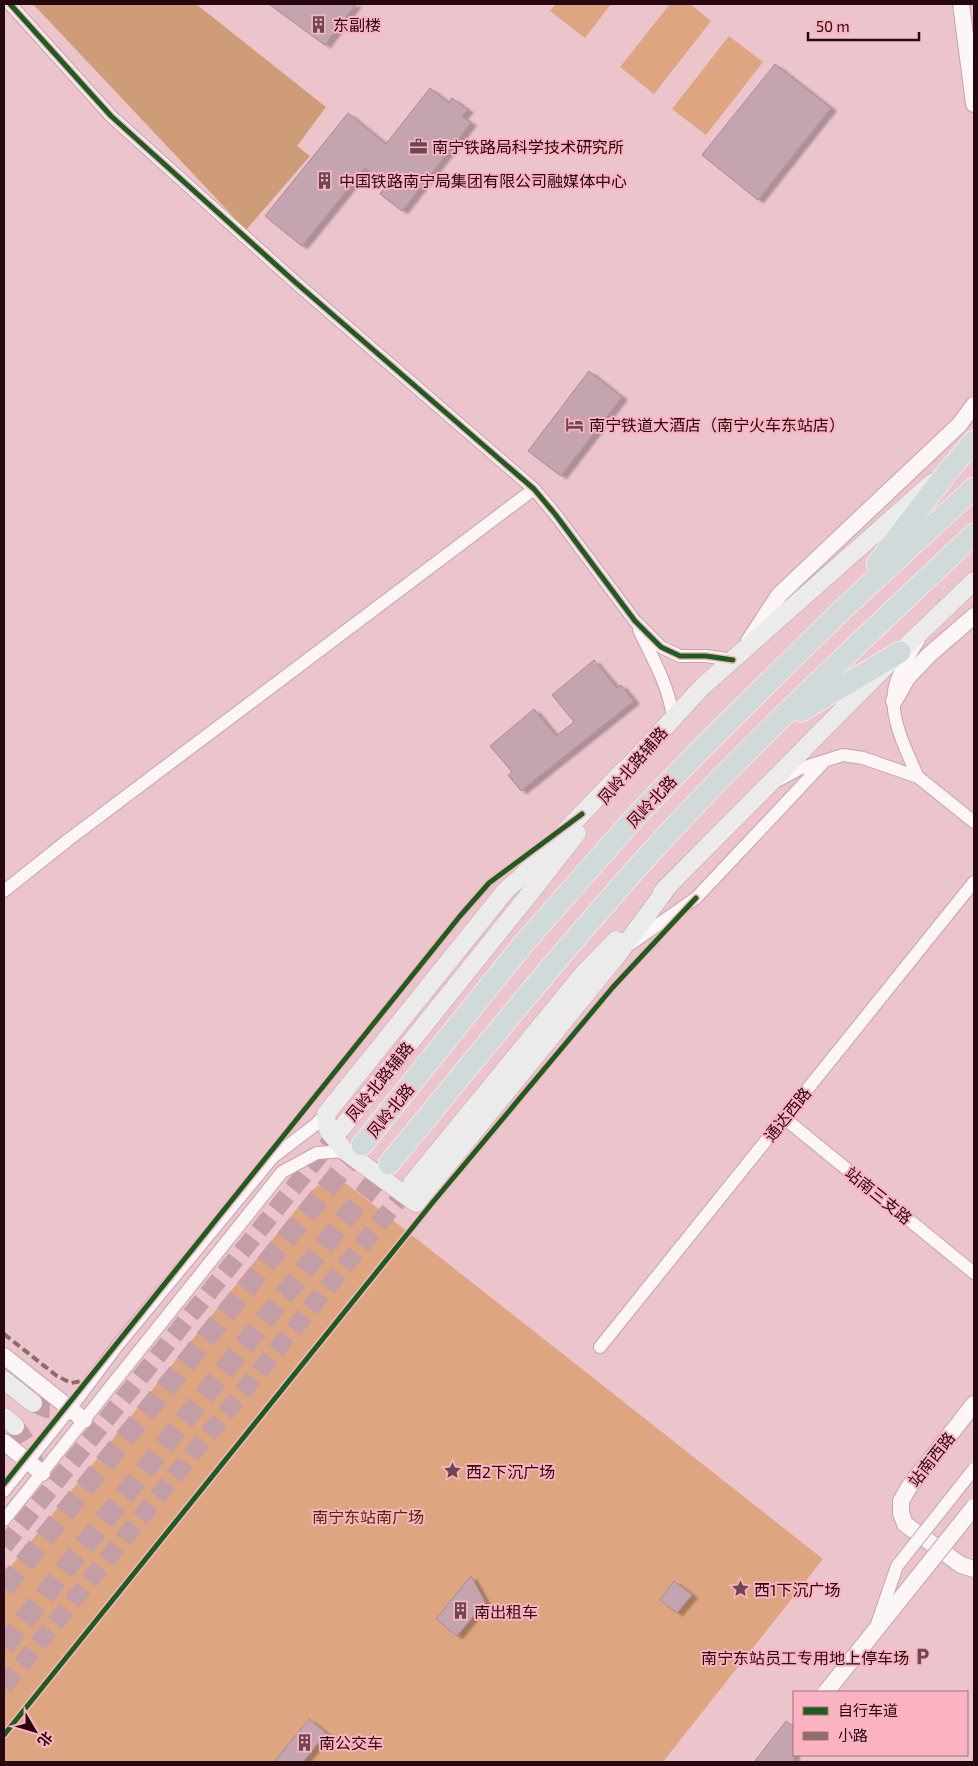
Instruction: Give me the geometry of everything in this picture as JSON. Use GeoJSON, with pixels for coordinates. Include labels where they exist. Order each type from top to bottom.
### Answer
{"type":"FeatureCollection","features":[{"type":"Feature","properties":{"kind":"highway"},"geometry":{"type":"LineString","coordinates":[[842,610],[949,470],[974,441]]}},
{"type":"Feature","properties":{"kind":"highway","name":"凤岭北路"},"geometry":{"type":"LineString","coordinates":[[353,1148],[525,942],[638,814],[842,610],[974,488]]}},
{"type":"Feature","properties":{"kind":"highway","name":"凤岭北路"},"geometry":{"type":"LineString","coordinates":[[389,1164],[554,962],[666,836],[768,730],[974,534]]}},
{"type":"Feature","properties":{"kind":"highway"},"geometry":{"type":"LineString","coordinates":[[768,730],[900,652]]}},
{"type":"Feature","properties":{"kind":"main road","name":"凤岭北路辅路"},"geometry":{"type":"LineString","coordinates":[[340,1130],[535,887],[624,770],[702,687],[974,447]]}},
{"type":"Feature","properties":{"kind":"main road"},"geometry":{"type":"LineString","coordinates":[[412,1183],[583,974],[900,652],[974,581]]}},
{"type":"Feature","properties":{"kind":"main road"},"geometry":{"type":"LineString","coordinates":[[624,770],[506,890],[326,1114],[328,1130],[353,1148],[416,1203],[619,953],[670,884]]}},
{"type":"Feature","properties":{"kind":"main road"},"geometry":{"type":"LineString","coordinates":[[4,1380],[33,1403]]}},
{"type":"Feature","properties":{"kind":"street"},"geometry":{"type":"LineString","coordinates":[[10,4],[111,116],[295,282],[534,489],[635,621],[661,647],[680,656],[738,655],[779,595],[958,425],[974,405]]}},
{"type":"Feature","properties":{"kind":"street"},"geometry":{"type":"LineString","coordinates":[[961,4],[974,104]]}},
{"type":"Feature","properties":{"kind":"street"},"geometry":{"type":"LineString","coordinates":[[4,891],[68,840],[534,489]]}},
{"type":"Feature","properties":{"kind":"street"},"geometry":{"type":"LineString","coordinates":[[894,701],[907,678],[930,654],[974,616]]}},
{"type":"Feature","properties":{"kind":"street"},"geometry":{"type":"LineString","coordinates":[[918,777],[901,741],[895,720],[894,701],[897,678],[920,639],[936,618]]}},
{"type":"Feature","properties":{"kind":"street"},"geometry":{"type":"LineString","coordinates":[[635,621],[666,687],[673,718]]}},
{"type":"Feature","properties":{"kind":"street"},"geometry":{"type":"LineString","coordinates":[[763,790],[799,769],[843,755],[863,758],[918,777],[974,822]]}},
{"type":"Feature","properties":{"kind":"street"},"geometry":{"type":"LineString","coordinates":[[619,953],[696,898],[825,761]]}},
{"type":"Feature","properties":{"kind":"street","name":"通达西路"},"geometry":{"type":"LineString","coordinates":[[600,1347],[974,882]]}},
{"type":"Feature","properties":{"kind":"street"},"geometry":{"type":"LineString","coordinates":[[4,1491],[117,1346],[273,1157],[315,1125],[326,1114]]}},
{"type":"Feature","properties":{"kind":"street","name":"站南三支路"},"geometry":{"type":"LineString","coordinates":[[784,1118],[974,1273]]}},
{"type":"Feature","properties":{"kind":"street"},"geometry":{"type":"LineString","coordinates":[[4,1520],[282,1172],[317,1153],[353,1148]]}},
{"type":"Feature","properties":{"kind":"street"},"geometry":{"type":"LineString","coordinates":[[4,1356],[84,1420]]}},
{"type":"Feature","properties":{"kind":"street","name":"站南西路"},"geometry":{"type":"LineString","coordinates":[[974,1404],[908,1487],[901,1501],[901,1513],[905,1524],[961,1565],[974,1569]]}},
{"type":"Feature","properties":{"kind":"street"},"geometry":{"type":"LineString","coordinates":[[5,1443],[42,1473]]}},
{"type":"Feature","properties":{"kind":"street"},"geometry":{"type":"LineString","coordinates":[[874,1631],[897,1566],[974,1469]]}},
{"type":"Feature","properties":{"kind":"street"},"geometry":{"type":"LineString","coordinates":[[827,1691],[974,1507]]}},
{"type":"Feature","properties":{"kind":"green space"},"geometry":{"type":"Polygon","coordinates":[[[556,4],[611,4],[585,38],[550,11],[556,4]]]}},
{"type":"Feature","properties":{"kind":"green space"},"geometry":{"type":"Polygon","coordinates":[[[670,4],[690,4],[711,21],[654,94],[620,67],[670,4]]]}},
{"type":"Feature","properties":{"kind":"green space"},"geometry":{"type":"Polygon","coordinates":[[[729,36],[763,62],[706,135],[672,109],[729,36]]]}},
{"type":"Feature","properties":{"kind":"green space","name":"南宁东站南广场"},"geometry":{"type":"Polygon","coordinates":[[[336,1181],[347,1184],[823,1559],[663,1762],[4,1762],[4,1575],[312,1190],[322,1183],[336,1181]]]}},
{"type":"Feature","properties":{"kind":"shaded area"},"geometry":{"type":"Polygon","coordinates":[[[33,4],[196,4],[326,107],[297,146],[310,156],[246,230],[33,4]]]}},
{"type":"Feature","properties":{"kind":"building","name":"东副楼"},"geometry":{"type":"Polygon","coordinates":[[[269,4],[356,4],[325,45],[269,4]]]}},
{"type":"Feature","properties":{"kind":"building"},"geometry":{"type":"Polygon","coordinates":[[[775,64],[831,108],[758,200],[702,155],[775,64]]]}},
{"type":"Feature","properties":{"kind":"building"},"geometry":{"type":"Polygon","coordinates":[[[430,88],[449,103],[452,98],[468,110],[462,116],[471,123],[402,211],[380,194],[386,185],[365,168],[302,246],[265,216],[348,113],[386,144],[430,88]]]}},
{"type":"Feature","properties":{"kind":"building","name":"南宁铁道大酒店（南宁火车东站店）"},"geometry":{"type":"Polygon","coordinates":[[[589,371],[622,397],[561,476],[528,451],[589,371]]]}},
{"type":"Feature","properties":{"kind":"building"},"geometry":{"type":"Polygon","coordinates":[[[594,660],[617,688],[621,685],[634,701],[521,791],[508,775],[512,772],[490,746],[534,709],[556,736],[574,722],[552,695],[594,660]]]}},
{"type":"Feature","properties":{"kind":"building","name":"南出租车"},"geometry":{"type":"Polygon","coordinates":[[[471,1576],[485,1602],[457,1636],[436,1619],[471,1576]]]}},
{"type":"Feature","properties":{"kind":"building"},"geometry":{"type":"Polygon","coordinates":[[[674,1581],[692,1595],[677,1613],[660,1600],[674,1581]]]}},
{"type":"Feature","properties":{"kind":"building","name":"南公交车"},"geometry":{"type":"Polygon","coordinates":[[[309,1719],[326,1733],[303,1762],[274,1762],[309,1719]]]}},
{"type":"Feature","properties":{"kind":"building"},"geometry":{"type":"Polygon","coordinates":[[[786,1721],[793,1726],[794,1762],[754,1762],[786,1721]]]}},
{"type":"Feature","properties":{"kind":"tunnel"},"geometry":{"type":"LineString","coordinates":[[4,1546],[340,1130]]}},
{"type":"Feature","properties":{"kind":"tunnel"},"geometry":{"type":"LineString","coordinates":[[4,1588],[362,1145]]}},
{"type":"Feature","properties":{"kind":"tunnel"},"geometry":{"type":"LineString","coordinates":[[4,1646],[389,1164]]}},
{"type":"Feature","properties":{"kind":"tunnel"},"geometry":{"type":"LineString","coordinates":[[4,1686],[412,1183]]}},
{"type":"Feature","properties":{"kind":"tunnel"},"geometry":{"type":"LineString","coordinates":[[33,1403],[47,1409],[80,1410]]}},
{"type":"Feature","properties":{"kind":"tunnel"},"geometry":{"type":"LineString","coordinates":[[15,1426],[29,1448],[37,1472]]}},
{"type":"Feature","properties":{"kind":"marked path"},"geometry":{"type":"LineString","coordinates":[[4,1334],[57,1376],[71,1383],[87,1380]]}},
{"type":"Feature","properties":{"kind":"cycle path"},"geometry":{"type":"LineString","coordinates":[[10,4],[111,116],[295,282],[534,489],[635,621],[661,647],[680,656],[706,656],[733,660]]}},
{"type":"Feature","properties":{"kind":"cycle path"},"geometry":{"type":"LineString","coordinates":[[4,1484],[460,916],[489,883],[582,814]]}},
{"type":"Feature","properties":{"kind":"cycle path"},"geometry":{"type":"LineString","coordinates":[[4,1735],[433,1202],[613,987],[696,898]]}},
{"type":"Feature","properties":{"kind":"place","name":"东副楼"},"geometry":{"type":"Point","coordinates":[319,24]}},
{"type":"Feature","properties":{"kind":"place","name":"南宁铁路局科学技术研究所"},"geometry":{"type":"Point","coordinates":[418,146]}},
{"type":"Feature","properties":{"kind":"place","name":"中国铁路南宁局集团有限公司融媒体中心"},"geometry":{"type":"Point","coordinates":[325,180]}},
{"type":"Feature","properties":{"kind":"place","name":"南宁铁道大酒店（南宁火车东站店）"},"geometry":{"type":"Point","coordinates":[575,424]}},
{"type":"Feature","properties":{"kind":"place","name":"西2下沉广场"},"geometry":{"type":"Point","coordinates":[452,1471]}},
{"type":"Feature","properties":{"kind":"place","name":"西1下沉广场"},"geometry":{"type":"Point","coordinates":[740,1589]}},
{"type":"Feature","properties":{"kind":"place","name":"南出租车"},"geometry":{"type":"Point","coordinates":[460,1611]}},
{"type":"Feature","properties":{"kind":"place","name":"南宁东站员工专用地上停车场"},"geometry":{"type":"Point","coordinates":[923,1657]}},
{"type":"Feature","properties":{"kind":"place","name":"南公交车"},"geometry":{"type":"Point","coordinates":[305,1742]}}]}
